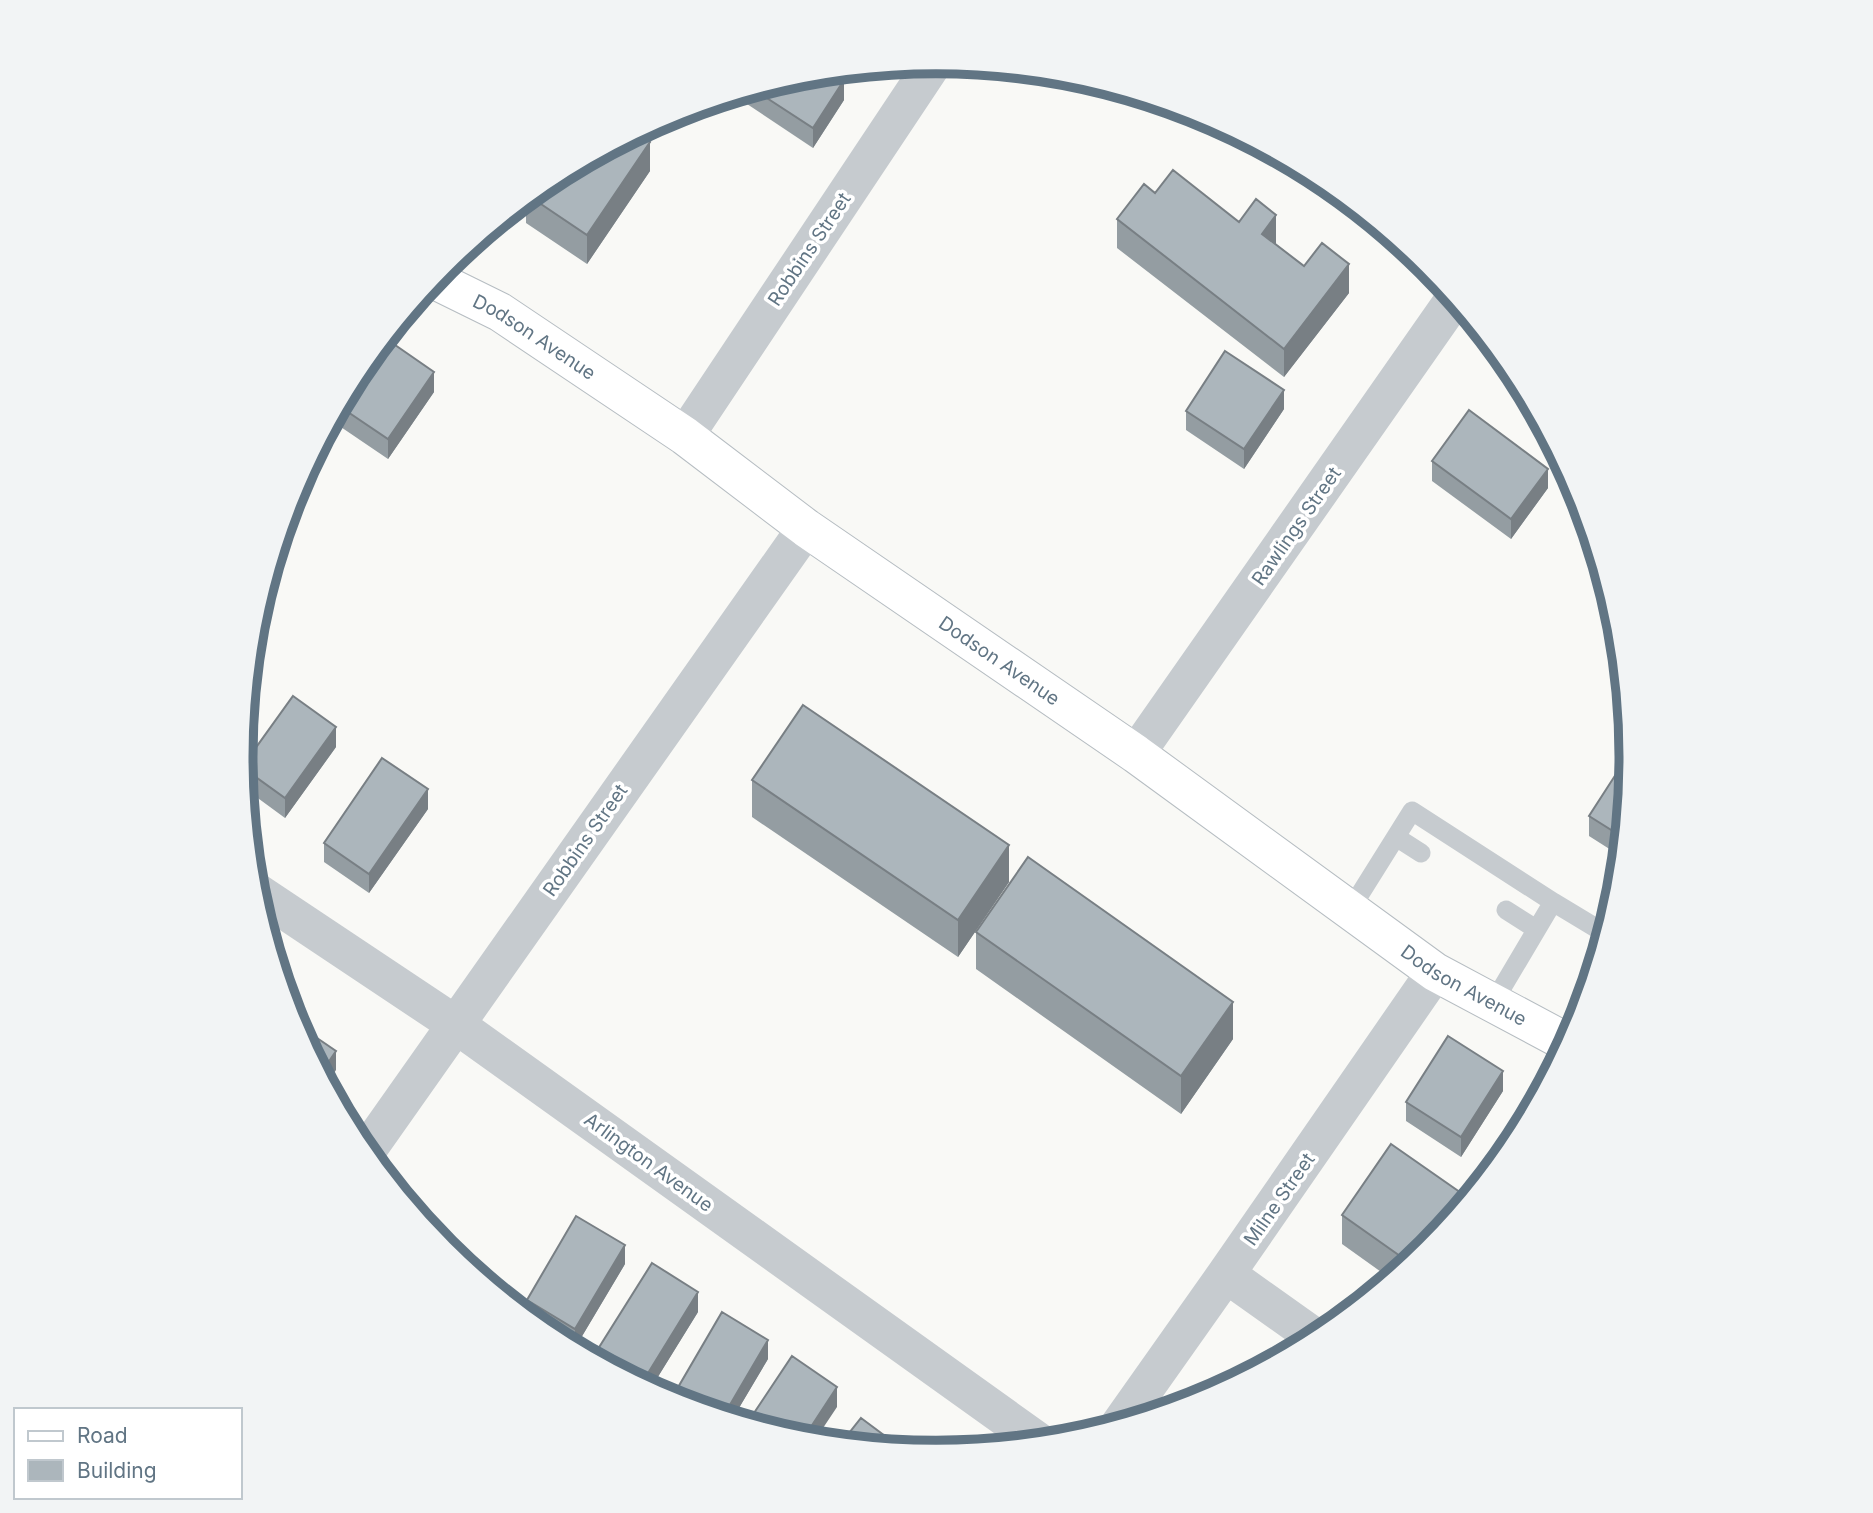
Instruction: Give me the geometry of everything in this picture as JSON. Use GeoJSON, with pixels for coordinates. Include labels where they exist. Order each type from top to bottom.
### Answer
{"type":"FeatureCollection","features":[{"type":"Feature","properties":{"kind":"main road","name":"Dodson Avenue"},"geometry":{"type":"LineString","coordinates":[[444,284],[500,312],[685,436],[806,528],[1136,754],[1435,972],[1559,1038]]}},
{"type":"Feature","properties":{"kind":"street","name":"Robbins Street"},"geometry":{"type":"LineString","coordinates":[[685,436],[926,74]]}},
{"type":"Feature","properties":{"kind":"street","name":"Rawlings Street"},"geometry":{"type":"LineString","coordinates":[[1136,754],[1450,306]]}},
{"type":"Feature","properties":{"kind":"street","name":"Robbins Street"},"geometry":{"type":"LineString","coordinates":[[373,1142],[806,528]]}},
{"type":"Feature","properties":{"kind":"street","name":"Arlington Avenue"},"geometry":{"type":"LineString","coordinates":[[269,900],[455,1024],[1027,1434]]}},
{"type":"Feature","properties":{"kind":"street","name":"Milne Street"},"geometry":{"type":"LineString","coordinates":[[1129,1411],[1435,972]]}},
{"type":"Feature","properties":{"kind":"street"},"geometry":{"type":"LineString","coordinates":[[1226,1274],[1306,1331]]}},
{"type":"Feature","properties":{"kind":"lane"},"geometry":{"type":"LineString","coordinates":[[1350,910],[1412,811],[1597,929]]}},
{"type":"Feature","properties":{"kind":"lane"},"geometry":{"type":"LineString","coordinates":[[1396,837],[1421,853]]}},
{"type":"Feature","properties":{"kind":"lane"},"geometry":{"type":"LineString","coordinates":[[1493,1003],[1553,902]]}},
{"type":"Feature","properties":{"kind":"lane"},"geometry":{"type":"LineString","coordinates":[[1506,910],[1536,929]]}},
{"type":"Feature","properties":{"kind":"building"},"geometry":{"type":"Polygon","coordinates":[[[844,80],[813,128],[764,96],[844,80]]]}},
{"type":"Feature","properties":{"kind":"building"},"geometry":{"type":"Polygon","coordinates":[[[645,139],[650,142],[587,235],[538,202],[595,165],[645,139]]]}},
{"type":"Feature","properties":{"kind":"building"},"geometry":{"type":"Polygon","coordinates":[[[1173,170],[1239,222],[1256,199],[1276,215],[1262,234],[1304,266],[1322,243],[1349,264],[1284,349],[1117,219],[1144,184],[1155,193],[1173,170]]]}},
{"type":"Feature","properties":{"kind":"building"},"geometry":{"type":"Polygon","coordinates":[[[393,344],[434,372],[388,439],[347,412],[393,344]]]}},
{"type":"Feature","properties":{"kind":"building"},"geometry":{"type":"Polygon","coordinates":[[[1225,351],[1284,390],[1244,449],[1186,411],[1225,351]]]}},
{"type":"Feature","properties":{"kind":"building"},"geometry":{"type":"Polygon","coordinates":[[[1469,410],[1548,469],[1511,519],[1432,461],[1469,410]]]}},
{"type":"Feature","properties":{"kind":"building"},"geometry":{"type":"Polygon","coordinates":[[[293,696],[336,727],[285,798],[254,776],[253,751],[293,696]]]}},
{"type":"Feature","properties":{"kind":"building"},"geometry":{"type":"Polygon","coordinates":[[[803,705],[1009,845],[958,920],[752,780],[803,705]]]}},
{"type":"Feature","properties":{"kind":"building"},"geometry":{"type":"Polygon","coordinates":[[[382,758],[428,789],[369,874],[324,843],[382,758]]]}},
{"type":"Feature","properties":{"kind":"building"},"geometry":{"type":"Polygon","coordinates":[[[1618,771],[1619,771],[1615,832],[1589,816],[1618,771]]]}},
{"type":"Feature","properties":{"kind":"building"},"geometry":{"type":"Polygon","coordinates":[[[1028,857],[1233,1002],[1181,1076],[976,932],[1028,857]]]}},
{"type":"Feature","properties":{"kind":"building"},"geometry":{"type":"Polygon","coordinates":[[[313,1035],[336,1051],[327,1064],[313,1035]]]}},
{"type":"Feature","properties":{"kind":"building"},"geometry":{"type":"Polygon","coordinates":[[[1448,1036],[1503,1071],[1461,1137],[1406,1102],[1448,1036]]]}},
{"type":"Feature","properties":{"kind":"building"},"geometry":{"type":"Polygon","coordinates":[[[1391,1144],[1461,1193],[1401,1257],[1342,1215],[1391,1144]]]}},
{"type":"Feature","properties":{"kind":"building"},"geometry":{"type":"Polygon","coordinates":[[[576,1216],[625,1245],[575,1329],[527,1300],[576,1216]]]}},
{"type":"Feature","properties":{"kind":"building"},"geometry":{"type":"Polygon","coordinates":[[[652,1263],[698,1292],[647,1375],[598,1349],[652,1263]]]}},
{"type":"Feature","properties":{"kind":"building"},"geometry":{"type":"Polygon","coordinates":[[[722,1312],[768,1340],[729,1407],[677,1389],[722,1312]]]}},
{"type":"Feature","properties":{"kind":"building"},"geometry":{"type":"Polygon","coordinates":[[[792,1356],[837,1387],[811,1427],[753,1414],[792,1356]]]}},
{"type":"Feature","properties":{"kind":"building"},"geometry":{"type":"Polygon","coordinates":[[[861,1418],[887,1438],[848,1434],[861,1418]]]}}]}
